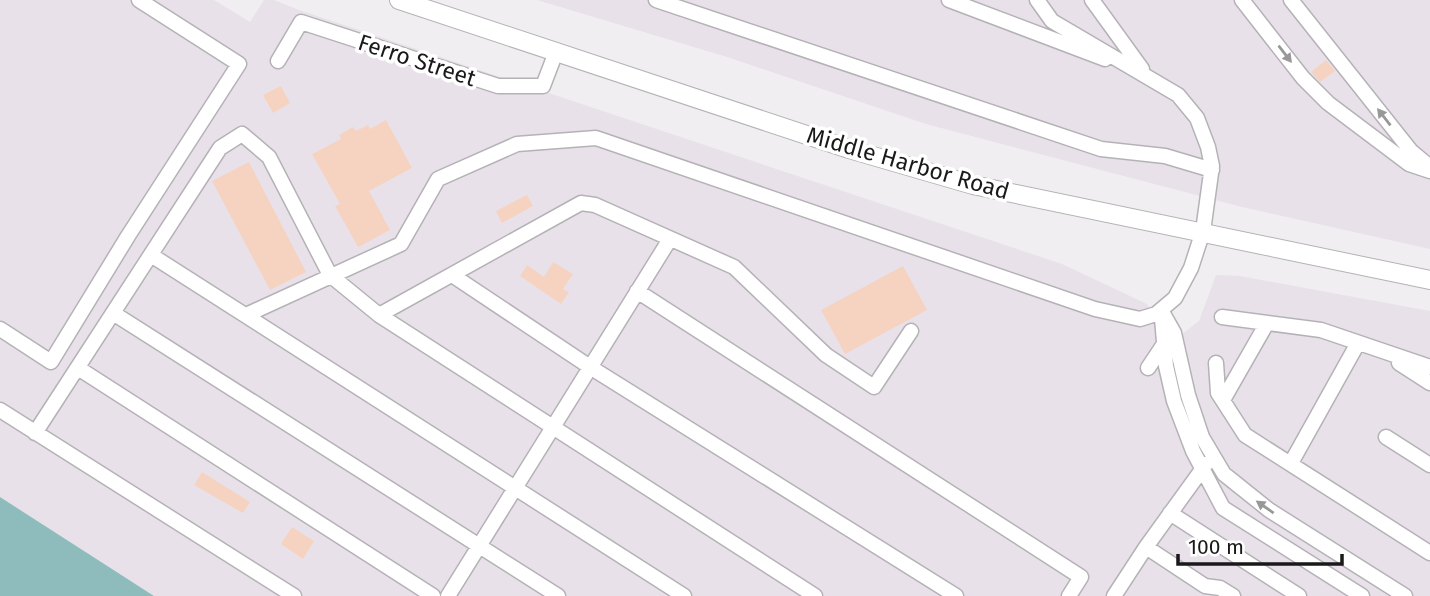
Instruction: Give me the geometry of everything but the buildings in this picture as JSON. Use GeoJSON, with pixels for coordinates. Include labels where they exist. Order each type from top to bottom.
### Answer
{"type":"FeatureCollection","features":[{"type":"Feature","properties":{"kind":"main road","name":"Middle Harbor Road"},"geometry":{"type":"LineString","coordinates":[[398,0],[849,149],[973,185],[1430,280]]}},
{"type":"Feature","properties":{"kind":"street"},"geometry":{"type":"LineString","coordinates":[[0,329],[51,362],[128,236],[239,64],[139,0]]}},
{"type":"Feature","properties":{"kind":"street"},"geometry":{"type":"LineString","coordinates":[[656,0],[1101,149],[1165,156],[1212,170]]}},
{"type":"Feature","properties":{"kind":"street"},"geometry":{"type":"LineString","coordinates":[[949,0],[1146,75]]}},
{"type":"Feature","properties":{"kind":"street"},"geometry":{"type":"LineString","coordinates":[[246,315],[401,244],[438,179],[517,144],[596,138],[1095,309],[1140,319],[1156,314],[1175,298],[1191,268],[1203,231],[1212,170],[1208,147],[1197,118],[1178,95],[1052,20],[1037,0]]}},
{"type":"Feature","properties":{"kind":"street"},"geometry":{"type":"LineString","coordinates":[[1092,0],[1146,75]]}},
{"type":"Feature","properties":{"kind":"street"},"geometry":{"type":"LineString","coordinates":[[1242,0],[1303,78],[1328,103],[1409,164],[1430,169]]}},
{"type":"Feature","properties":{"kind":"street"},"geometry":{"type":"LineString","coordinates":[[1291,0],[1411,152],[1430,169]]}},
{"type":"Feature","properties":{"kind":"street","name":"Ferro Street"},"geometry":{"type":"LineString","coordinates":[[278,61],[301,22],[498,86],[543,86],[556,52]]}},
{"type":"Feature","properties":{"kind":"street"},"geometry":{"type":"LineString","coordinates":[[36,433],[220,148],[242,134],[269,157],[330,275],[379,315],[815,596]]}},
{"type":"Feature","properties":{"kind":"street"},"geometry":{"type":"LineString","coordinates":[[379,315],[582,203],[595,205],[734,267],[825,355],[874,387],[911,331]]}},
{"type":"Feature","properties":{"kind":"street"},"geometry":{"type":"LineString","coordinates":[[448,596],[670,239]]}},
{"type":"Feature","properties":{"kind":"street"},"geometry":{"type":"LineString","coordinates":[[151,254],[684,596]]}},
{"type":"Feature","properties":{"kind":"street"},"geometry":{"type":"LineString","coordinates":[[452,275],[590,367],[956,596]]}},
{"type":"Feature","properties":{"kind":"street"},"geometry":{"type":"LineString","coordinates":[[637,291],[1081,577],[1069,596]]}},
{"type":"Feature","properties":{"kind":"street"},"geometry":{"type":"LineString","coordinates":[[1161,310],[1174,401],[1207,463],[1223,508],[1363,596]]}},
{"type":"Feature","properties":{"kind":"street"},"geometry":{"type":"LineString","coordinates":[[1161,310],[1174,333],[1207,463],[1269,510],[1405,596]]}},
{"type":"Feature","properties":{"kind":"street"},"geometry":{"type":"LineString","coordinates":[[113,313],[558,596]]}},
{"type":"Feature","properties":{"kind":"street"},"geometry":{"type":"LineString","coordinates":[[1222,317],[1321,330],[1430,367]]}},
{"type":"Feature","properties":{"kind":"street"},"geometry":{"type":"LineString","coordinates":[[1223,400],[1267,323]]}},
{"type":"Feature","properties":{"kind":"street"},"geometry":{"type":"LineString","coordinates":[[1291,463],[1357,343]]}},
{"type":"Feature","properties":{"kind":"street"},"geometry":{"type":"LineString","coordinates":[[1148,369],[1164,344]]}},
{"type":"Feature","properties":{"kind":"street"},"geometry":{"type":"LineString","coordinates":[[1381,351],[1430,383]]}},
{"type":"Feature","properties":{"kind":"street"},"geometry":{"type":"LineString","coordinates":[[1216,363],[1218,393],[1245,435],[1430,553]]}},
{"type":"Feature","properties":{"kind":"street"},"geometry":{"type":"LineString","coordinates":[[78,368],[433,596]]}},
{"type":"Feature","properties":{"kind":"street"},"geometry":{"type":"LineString","coordinates":[[0,410],[294,596]]}},
{"type":"Feature","properties":{"kind":"street"},"geometry":{"type":"LineString","coordinates":[[1386,437],[1430,465]]}},
{"type":"Feature","properties":{"kind":"street"},"geometry":{"type":"LineString","coordinates":[[1114,596],[1207,463]]}},
{"type":"Feature","properties":{"kind":"street"},"geometry":{"type":"LineString","coordinates":[[1170,513],[1299,596]]}},
{"type":"Feature","properties":{"kind":"street"},"geometry":{"type":"LineString","coordinates":[[1146,547],[1205,586],[1220,588],[1233,596]]}},
{"type":"Feature","properties":{"kind":"shaded area"},"geometry":{"type":"Polygon","coordinates":[[[0,0],[214,0],[250,22],[264,0],[274,0],[1062,264],[1147,304],[1169,344],[1199,321],[1216,275],[1240,276],[1430,311],[1430,596],[154,596],[0,497],[0,0]]]}},
{"type":"Feature","properties":{"kind":"shaded area"},"geometry":{"type":"Polygon","coordinates":[[[537,0],[1430,0],[1430,249],[1242,207],[926,124],[727,57],[537,0]]]}},
{"type":"Feature","properties":{"kind":"water"},"geometry":{"type":"Polygon","coordinates":[[[0,497],[154,596],[0,596],[0,497]]]}}]}
